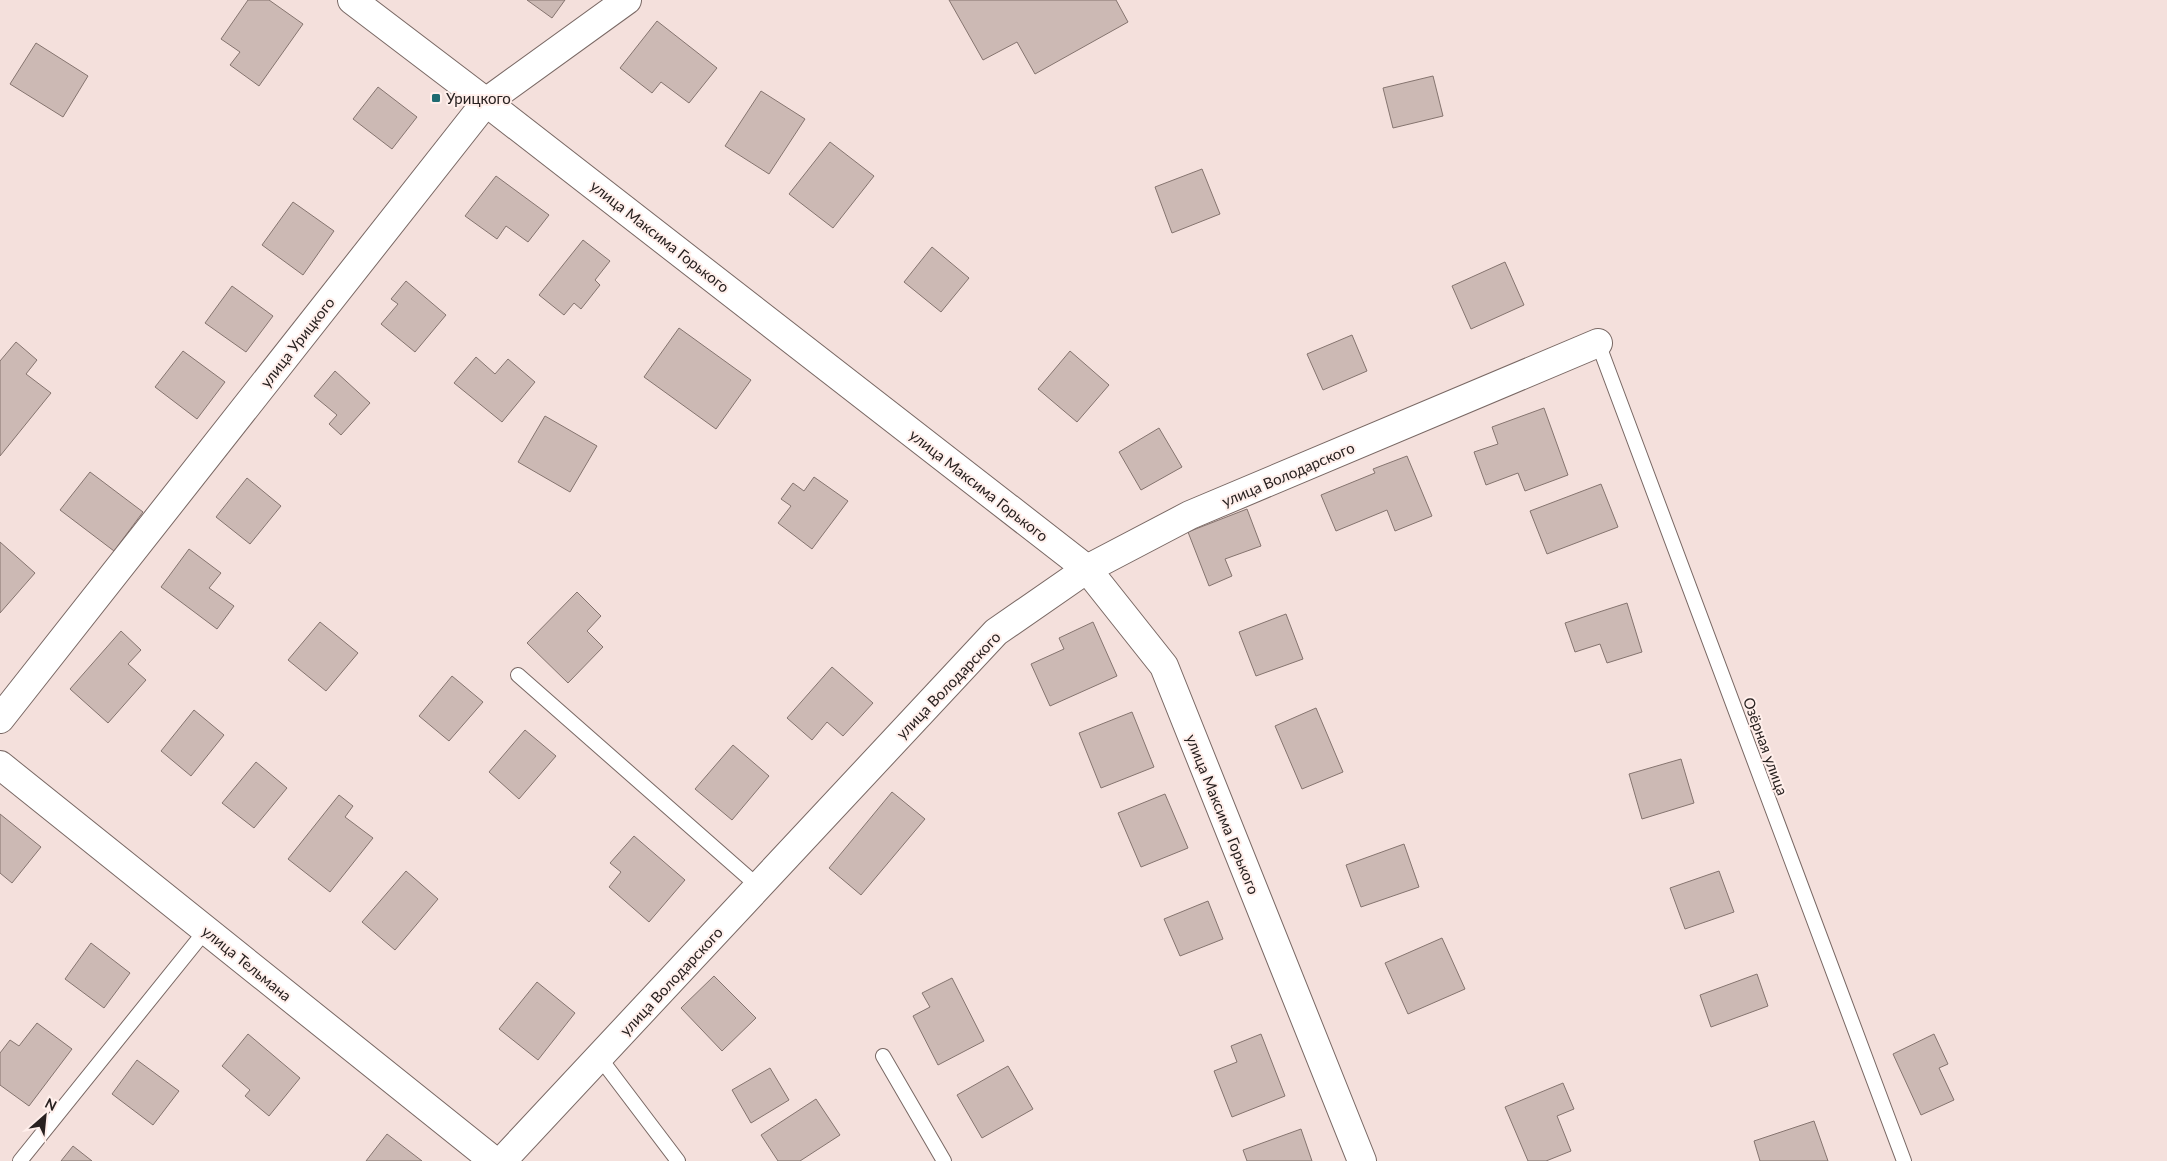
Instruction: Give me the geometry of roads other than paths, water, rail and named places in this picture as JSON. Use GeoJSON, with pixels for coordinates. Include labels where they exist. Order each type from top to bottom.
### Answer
{"type":"FeatureCollection","features":[{"type":"Feature","properties":{"kind":"street","name":"улица Максима Горького"},"geometry":{"type":"LineString","coordinates":[[352,0],[1087,569],[1164,666],[1362,1161]]}},
{"type":"Feature","properties":{"kind":"street","name":"улица Урицкого"},"geometry":{"type":"LineString","coordinates":[[0,719],[486,102],[627,0]]}},
{"type":"Feature","properties":{"kind":"street","name":"улица Володарского"},"geometry":{"type":"LineString","coordinates":[[502,1161],[996,632],[1087,569],[1190,515],[1598,343]]}},
{"type":"Feature","properties":{"kind":"street","name":"улица Тельмана"},"geometry":{"type":"LineString","coordinates":[[0,764],[494,1161]]}},
{"type":"Feature","properties":{"kind":"lane","name":"Озёрная улица"},"geometry":{"type":"LineString","coordinates":[[1598,343],[1904,1161]]}},
{"type":"Feature","properties":{"kind":"lane"},"geometry":{"type":"LineString","coordinates":[[518,675],[759,887]]}},
{"type":"Feature","properties":{"kind":"lane"},"geometry":{"type":"LineString","coordinates":[[20,1161],[206,930]]}},
{"type":"Feature","properties":{"kind":"lane"},"geometry":{"type":"LineString","coordinates":[[883,1056],[944,1161]]}},
{"type":"Feature","properties":{"kind":"lane"},"geometry":{"type":"LineString","coordinates":[[600,1058],[678,1161]]}},
{"type":"Feature","properties":{"kind":"place","name":"Урицкого"},"geometry":{"type":"Point","coordinates":[436,98]}}]}
